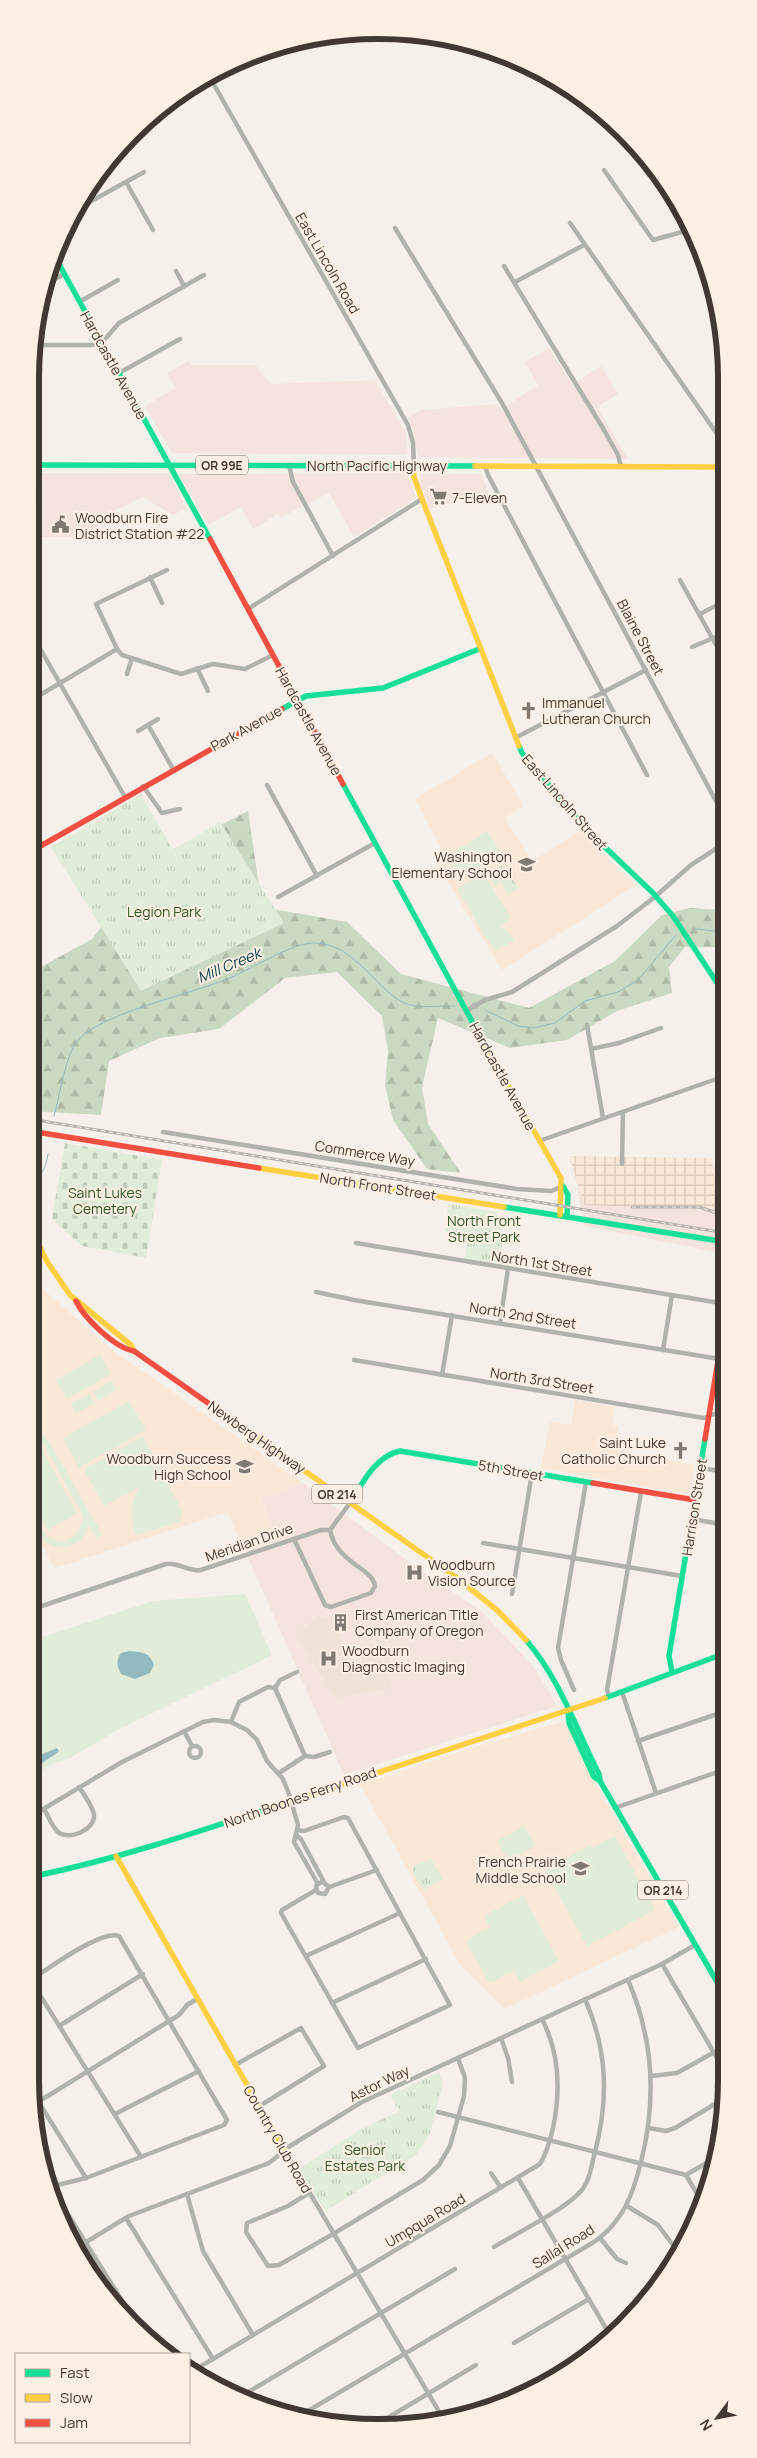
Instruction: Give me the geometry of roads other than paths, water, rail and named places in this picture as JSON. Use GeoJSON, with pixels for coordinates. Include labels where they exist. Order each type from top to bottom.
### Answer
{"type":"FeatureCollection","features":[{"type":"Feature","properties":{"kind":"street","name":"East Lincoln Road"},"geometry":{"type":"LineString","coordinates":[[212,83],[411,432],[414,465]]}},
{"type":"Feature","properties":{"kind":"street"},"geometry":{"type":"LineString","coordinates":[[604,170],[653,240],[684,231]]}},
{"type":"Feature","properties":{"kind":"street"},"geometry":{"type":"LineString","coordinates":[[88,203],[144,172]]}},
{"type":"Feature","properties":{"kind":"street"},"geometry":{"type":"LineString","coordinates":[[126,182],[153,230]]}},
{"type":"Feature","properties":{"kind":"street"},"geometry":{"type":"LineString","coordinates":[[570,223],[718,435]]}},
{"type":"Feature","properties":{"kind":"street","name":"Blaine Street"},"geometry":{"type":"LineString","coordinates":[[395,228],[502,403],[718,805]]}},
{"type":"Feature","properties":{"kind":"street"},"geometry":{"type":"LineString","coordinates":[[514,282],[584,244]]}},
{"type":"Feature","properties":{"kind":"street","name":"Hardcastle Avenue"},"geometry":{"type":"LineString","coordinates":[[59,264],[466,1011],[561,1178],[568,1195],[568,1216]]}},
{"type":"Feature","properties":{"kind":"street"},"geometry":{"type":"LineString","coordinates":[[504,266],[609,438],[618,455],[621,467]]}},
{"type":"Feature","properties":{"kind":"street"},"geometry":{"type":"LineString","coordinates":[[176,271],[184,286]]}},
{"type":"Feature","properties":{"kind":"street"},"geometry":{"type":"LineString","coordinates":[[54,280],[64,274]]}},
{"type":"Feature","properties":{"kind":"street"},"geometry":{"type":"LineString","coordinates":[[40,345],[91,345],[101,341],[119,323],[204,275]]}},
{"type":"Feature","properties":{"kind":"street"},"geometry":{"type":"LineString","coordinates":[[79,302],[118,280]]}},
{"type":"Feature","properties":{"kind":"street"},"geometry":{"type":"LineString","coordinates":[[119,373],[180,339]]}},
{"type":"Feature","properties":{"kind":"street","name":"North Pacific Highway"},"geometry":{"type":"LineString","coordinates":[[39,464],[718,467]]}},
{"type":"Feature","properties":{"kind":"street"},"geometry":{"type":"LineString","coordinates":[[289,465],[290,476],[333,556]]}},
{"type":"Feature","properties":{"kind":"street","name":"East Lincoln Street"},"geometry":{"type":"LineString","coordinates":[[414,465],[414,476],[422,499],[479,648],[515,738],[528,761],[582,826],[656,896],[676,919],[718,985]]}},
{"type":"Feature","properties":{"kind":"street"},"geometry":{"type":"LineString","coordinates":[[485,466],[488,475],[647,775]]}},
{"type":"Feature","properties":{"kind":"street"},"geometry":{"type":"LineString","coordinates":[[248,609],[422,499]]}},
{"type":"Feature","properties":{"kind":"street"},"geometry":{"type":"LineString","coordinates":[[167,570],[96,604],[120,654],[182,674],[217,663],[232,668],[244,669],[273,655]]}},
{"type":"Feature","properties":{"kind":"street"},"geometry":{"type":"LineString","coordinates":[[150,577],[162,603]]}},
{"type":"Feature","properties":{"kind":"street"},"geometry":{"type":"LineString","coordinates":[[680,580],[718,648]]}},
{"type":"Feature","properties":{"kind":"street"},"geometry":{"type":"LineString","coordinates":[[700,614],[718,604]]}},
{"type":"Feature","properties":{"kind":"street"},"geometry":{"type":"LineString","coordinates":[[692,647],[718,635]]}},
{"type":"Feature","properties":{"kind":"street"},"geometry":{"type":"LineString","coordinates":[[39,648],[125,797]]}},
{"type":"Feature","properties":{"kind":"street","name":"Park Avenue"},"geometry":{"type":"LineString","coordinates":[[39,847],[297,700],[316,693],[383,688],[479,648]]}},
{"type":"Feature","properties":{"kind":"street"},"geometry":{"type":"LineString","coordinates":[[39,695],[117,649]]}},
{"type":"Feature","properties":{"kind":"street"},"geometry":{"type":"LineString","coordinates":[[127,674],[132,658]]}},
{"type":"Feature","properties":{"kind":"street"},"geometry":{"type":"LineString","coordinates":[[197,668],[208,691]]}},
{"type":"Feature","properties":{"kind":"street"},"geometry":{"type":"LineString","coordinates":[[515,738],[646,670]]}},
{"type":"Feature","properties":{"kind":"street"},"geometry":{"type":"LineString","coordinates":[[138,731],[158,719]]}},
{"type":"Feature","properties":{"kind":"street"},"geometry":{"type":"LineString","coordinates":[[148,725],[173,769]]}},
{"type":"Feature","properties":{"kind":"street"},"geometry":{"type":"LineString","coordinates":[[267,785],[317,876]]}},
{"type":"Feature","properties":{"kind":"street"},"geometry":{"type":"LineString","coordinates":[[144,786],[162,813],[180,809]]}},
{"type":"Feature","properties":{"kind":"street"},"geometry":{"type":"LineString","coordinates":[[278,897],[375,843]]}},
{"type":"Feature","properties":{"kind":"street"},"geometry":{"type":"LineString","coordinates":[[466,1011],[485,1000],[512,992],[617,926],[656,896],[691,865],[718,848]]}},
{"type":"Feature","properties":{"kind":"street"},"geometry":{"type":"LineString","coordinates":[[587,1025],[603,1118]]}},
{"type":"Feature","properties":{"kind":"street"},"geometry":{"type":"LineString","coordinates":[[591,1049],[619,1043],[661,1028]]}},
{"type":"Feature","properties":{"kind":"street"},"geometry":{"type":"LineString","coordinates":[[539,1141],[718,1078]]}},
{"type":"Feature","properties":{"kind":"street"},"geometry":{"type":"LineString","coordinates":[[622,1164],[623,1112]]}},
{"type":"Feature","properties":{"kind":"street","name":"North Front Street"},"geometry":{"type":"LineString","coordinates":[[39,1132],[718,1241]]}},
{"type":"Feature","properties":{"kind":"street","name":"Commerce Way"},"geometry":{"type":"LineString","coordinates":[[163,1132],[517,1189],[551,1191],[563,1186]]}},
{"type":"Feature","properties":{"kind":"street"},"geometry":{"type":"LineString","coordinates":[[560,1215],[563,1186]]}},
{"type":"Feature","properties":{"kind":"street","name":"North 1st Street"},"geometry":{"type":"LineString","coordinates":[[356,1243],[718,1303]]}},
{"type":"Feature","properties":{"kind":"street","name":"Newberg Highway"},"geometry":{"type":"LineString","coordinates":[[39,1244],[54,1272],[76,1301],[84,1304],[131,1346],[134,1351],[460,1581],[506,1618],[545,1665],[568,1710],[569,1723],[584,1759],[594,1777],[600,1781],[718,1983]]}},
{"type":"Feature","properties":{"kind":"street"},"geometry":{"type":"LineString","coordinates":[[500,1323],[508,1269]]}},
{"type":"Feature","properties":{"kind":"street","name":"North 2nd Street"},"geometry":{"type":"LineString","coordinates":[[316,1292],[718,1359]]}},
{"type":"Feature","properties":{"kind":"street"},"geometry":{"type":"LineString","coordinates":[[664,1350],[672,1295]]}},
{"type":"Feature","properties":{"kind":"street"},"geometry":{"type":"LineString","coordinates":[[442,1375],[452,1315]]}},
{"type":"Feature","properties":{"kind":"street","name":"North 3rd Street"},"geometry":{"type":"LineString","coordinates":[[354,1360],[704,1418],[713,1414],[718,1415]]}},
{"type":"Feature","properties":{"kind":"street","name":"Harrison Street"},"geometry":{"type":"LineString","coordinates":[[672,1672],[669,1656],[718,1365]]}},
{"type":"Feature","properties":{"kind":"street","name":"5th Street"},"geometry":{"type":"LineString","coordinates":[[350,1503],[380,1461],[392,1452],[410,1453],[695,1500]]}},
{"type":"Feature","properties":{"kind":"street"},"geometry":{"type":"LineString","coordinates":[[700,1468],[718,1471]]}},
{"type":"Feature","properties":{"kind":"street"},"geometry":{"type":"LineString","coordinates":[[512,1594],[532,1473]]}},
{"type":"Feature","properties":{"kind":"street"},"geometry":{"type":"LineString","coordinates":[[574,1690],[558,1648],[586,1482]]}},
{"type":"Feature","properties":{"kind":"street"},"geometry":{"type":"LineString","coordinates":[[609,1696],[607,1688],[641,1492]]}},
{"type":"Feature","properties":{"kind":"street"},"geometry":{"type":"LineString","coordinates":[[294,1539],[325,1605],[331,1607],[368,1594],[375,1586],[370,1576],[340,1553],[330,1530],[350,1503]]}},
{"type":"Feature","properties":{"kind":"street"},"geometry":{"type":"LineString","coordinates":[[692,1519],[718,1524]]}},
{"type":"Feature","properties":{"kind":"street","name":"Meridian Drive"},"geometry":{"type":"LineString","coordinates":[[39,1605],[166,1564],[176,1564],[194,1571],[321,1530],[330,1530]]}},
{"type":"Feature","properties":{"kind":"street"},"geometry":{"type":"LineString","coordinates":[[483,1543],[682,1576]]}},
{"type":"Feature","properties":{"kind":"street","name":"North Boones Ferry Road"},"geometry":{"type":"LineString","coordinates":[[39,1876],[61,1872],[116,1856],[291,1800],[462,1742],[506,1731],[622,1692],[718,1657]]}},
{"type":"Feature","properties":{"kind":"street"},"geometry":{"type":"LineString","coordinates":[[275,1688],[282,1679],[297,1672]]}},
{"type":"Feature","properties":{"kind":"street"},"geometry":{"type":"LineString","coordinates":[[231,1722],[239,1702],[268,1687],[275,1688]]}},
{"type":"Feature","properties":{"kind":"street"},"geometry":{"type":"LineString","coordinates":[[275,1688],[305,1756]]}},
{"type":"Feature","properties":{"kind":"street"},"geometry":{"type":"LineString","coordinates":[[622,1692],[656,1793]]}},
{"type":"Feature","properties":{"kind":"street"},"geometry":{"type":"LineString","coordinates":[[638,1741],[718,1714]]}},
{"type":"Feature","properties":{"kind":"street"},"geometry":{"type":"LineString","coordinates":[[39,1812],[122,1762],[203,1722],[214,1720],[241,1725],[254,1736],[267,1762],[279,1773],[291,1800],[298,1823],[294,1842],[318,1884],[316,1890],[281,1911],[358,2048],[450,2005],[347,1817],[297,1832]]}},
{"type":"Feature","properties":{"kind":"street"},"geometry":{"type":"LineString","coordinates":[[184,1731],[192,1746]]}},
{"type":"Feature","properties":{"kind":"street"},"geometry":{"type":"LineString","coordinates":[[279,1773],[305,1756],[314,1757],[330,1752]]}},
{"type":"Feature","properties":{"kind":"street"},"geometry":{"type":"LineString","coordinates":[[615,1808],[718,1772]]}},
{"type":"Feature","properties":{"kind":"street"},"geometry":{"type":"LineString","coordinates":[[44,1809],[56,1830],[63,1834],[69,1835],[88,1828],[92,1824],[94,1814],[80,1787]]}},
{"type":"Feature","properties":{"kind":"street"},"geometry":{"type":"LineString","coordinates":[[297,1832],[328,1887]]}},
{"type":"Feature","properties":{"kind":"street","name":"Country Club Road"},"geometry":{"type":"LineString","coordinates":[[116,1856],[258,2106],[440,2414]]}},
{"type":"Feature","properties":{"kind":"street"},"geometry":{"type":"LineString","coordinates":[[316,1890],[320,1894],[325,1894],[328,1887],[377,1870]]}},
{"type":"Feature","properties":{"kind":"street"},"geometry":{"type":"LineString","coordinates":[[318,1884],[324,1882]]}},
{"type":"Feature","properties":{"kind":"street"},"geometry":{"type":"LineString","coordinates":[[306,1956],[400,1913]]}},
{"type":"Feature","properties":{"kind":"street"},"geometry":{"type":"LineString","coordinates":[[39,1974],[84,1947],[107,1937],[117,1935],[124,1942],[143,1974],[227,2123],[86,2178],[56,2186]]}},
{"type":"Feature","properties":{"kind":"street","name":"Astor Way"},"geometry":{"type":"LineString","coordinates":[[82,2245],[126,2218],[264,2165],[358,2104],[628,1980],[696,1945]]}},
{"type":"Feature","properties":{"kind":"street"},"geometry":{"type":"LineString","coordinates":[[332,2003],[426,1959]]}},
{"type":"Feature","properties":{"kind":"street"},"geometry":{"type":"LineString","coordinates":[[662,1964],[718,2060]]}},
{"type":"Feature","properties":{"kind":"street"},"geometry":{"type":"LineString","coordinates":[[59,2026],[143,1974]]}},
{"type":"Feature","properties":{"kind":"street","name":"Sallal Road"},"geometry":{"type":"LineString","coordinates":[[307,2412],[600,2238],[616,2221],[627,2206],[649,2128],[652,2076],[646,2035],[628,1980]]}},
{"type":"Feature","properties":{"kind":"street"},"geometry":{"type":"LineString","coordinates":[[39,1994],[141,2157]]}},
{"type":"Feature","properties":{"kind":"street"},"geometry":{"type":"LineString","coordinates":[[39,2101],[170,2021],[197,1999]]}},
{"type":"Feature","properties":{"kind":"street"},"geometry":{"type":"LineString","coordinates":[[494,2247],[580,2193],[588,2178],[604,2109],[605,2074],[597,2032],[585,1999]]}},
{"type":"Feature","properties":{"kind":"street","name":"Umpqua Road"},"geometry":{"type":"LineString","coordinates":[[199,2368],[540,2164],[550,2140],[557,2107],[559,2078],[552,2041],[542,2019]]}},
{"type":"Feature","properties":{"kind":"street"},"geometry":{"type":"LineString","coordinates":[[235,2065],[302,2028],[324,2066],[258,2106]]}},
{"type":"Feature","properties":{"kind":"street"},"geometry":{"type":"LineString","coordinates":[[501,2038],[508,2058],[512,2082]]}},
{"type":"Feature","properties":{"kind":"street"},"geometry":{"type":"LineString","coordinates":[[652,2076],[677,2073],[718,2051]]}},
{"type":"Feature","properties":{"kind":"street"},"geometry":{"type":"LineString","coordinates":[[309,2193],[288,2206],[248,2223],[246,2232],[263,2261],[271,2268],[276,2267],[333,2234],[429,2175],[446,2154],[459,2118],[465,2084],[458,2058]]}},
{"type":"Feature","properties":{"kind":"street"},"geometry":{"type":"LineString","coordinates":[[115,2114],[199,2071]]}},
{"type":"Feature","properties":{"kind":"street"},"geometry":{"type":"LineString","coordinates":[[649,2128],[666,2130],[675,2128],[718,2102]]}},
{"type":"Feature","properties":{"kind":"street"},"geometry":{"type":"LineString","coordinates":[[39,2104],[86,2178]]}},
{"type":"Feature","properties":{"kind":"street"},"geometry":{"type":"LineString","coordinates":[[438,2112],[686,2175],[708,2162]]}},
{"type":"Feature","properties":{"kind":"street"},"geometry":{"type":"LineString","coordinates":[[491,2173],[501,2188]]}},
{"type":"Feature","properties":{"kind":"street"},"geometry":{"type":"LineString","coordinates":[[686,2175],[698,2195]]}},
{"type":"Feature","properties":{"kind":"street"},"geometry":{"type":"LineString","coordinates":[[518,2178],[607,2331]]}},
{"type":"Feature","properties":{"kind":"street"},"geometry":{"type":"LineString","coordinates":[[187,2194],[203,2251],[253,2335]]}},
{"type":"Feature","properties":{"kind":"street"},"geometry":{"type":"LineString","coordinates":[[627,2206],[658,2225],[674,2247]]}},
{"type":"Feature","properties":{"kind":"street"},"geometry":{"type":"LineString","coordinates":[[64,2208],[127,2308]]}},
{"type":"Feature","properties":{"kind":"street"},"geometry":{"type":"LineString","coordinates":[[126,2218],[213,2359]]}},
{"type":"Feature","properties":{"kind":"street"},"geometry":{"type":"LineString","coordinates":[[600,2238],[618,2260],[626,2263]]}},
{"type":"Feature","properties":{"kind":"street"},"geometry":{"type":"LineString","coordinates":[[247,2393],[455,2270]]}},
{"type":"Feature","properties":{"kind":"street"},"geometry":{"type":"LineString","coordinates":[[514,2343],[589,2299]]}},
{"type":"Feature","properties":{"kind":"street"},"geometry":{"type":"LineString","coordinates":[[386,2419],[476,2365]]}},
{"type":"Feature","properties":{"kind":"water"},"geometry":{"type":"Polygon","coordinates":[[[129,1651],[141,1652],[150,1657],[154,1665],[150,1673],[135,1679],[121,1674],[118,1658],[121,1653],[129,1651]]]}},
{"type":"Feature","properties":{"kind":"water"},"geometry":{"type":"Polygon","coordinates":[[[57,1748],[59,1751],[39,1765],[39,1755],[57,1748]]]}},
{"type":"Feature","properties":{"kind":"waterway","name":"Mill Creek"},"geometry":{"type":"LineString","coordinates":[[695,929],[718,931]]}},
{"type":"Feature","properties":{"kind":"waterway","name":"Mill Creek"},"geometry":{"type":"LineString","coordinates":[[485,1010],[518,1026],[533,1028],[555,1023],[585,1001],[618,992],[638,980],[676,935]]}},
{"type":"Feature","properties":{"kind":"waterway","name":"Mill Creek"},"geometry":{"type":"LineString","coordinates":[[54,1116],[63,1076],[73,1047],[90,1030],[127,1012],[232,977],[297,946],[316,943],[329,945],[341,950],[362,966],[391,995],[402,1002],[421,1007],[455,1006]]}},
{"type":"Feature","properties":{"kind":"waterway","name":"Mill Creek"},"geometry":{"type":"LineString","coordinates":[[39,1177],[43,1171],[48,1154]]}},
{"type":"Feature","properties":{"kind":"railway"},"geometry":{"type":"LineString","coordinates":[[39,1120],[718,1232]]}},
{"type":"Feature","properties":{"kind":"railway"},"geometry":{"type":"LineString","coordinates":[[632,1207],[699,1207],[718,1213]]}},
{"type":"Feature","properties":{"kind":"place","name":"7-Eleven"},"geometry":{"type":"Point","coordinates":[438,497]}},
{"type":"Feature","properties":{"kind":"place","name":"Woodburn Fire District Station #22"},"geometry":{"type":"Point","coordinates":[61,525]}},
{"type":"Feature","properties":{"kind":"place","name":"Immanuel Lutheran Church"},"geometry":{"type":"Point","coordinates":[528,710]}},
{"type":"Feature","properties":{"kind":"place","name":"Washington Elementary School"},"geometry":{"type":"Point","coordinates":[526,864]}},
{"type":"Feature","properties":{"kind":"place","name":"Saint Luke Catholic Church"},"geometry":{"type":"Point","coordinates":[680,1450]}},
{"type":"Feature","properties":{"kind":"place","name":"Woodburn Success High School"},"geometry":{"type":"Point","coordinates":[245,1466]}},
{"type":"Feature","properties":{"kind":"place","name":"Woodburn Vision Source"},"geometry":{"type":"Point","coordinates":[414,1572]}},
{"type":"Feature","properties":{"kind":"place","name":"First American Title Company of Oregon"},"geometry":{"type":"Point","coordinates":[341,1622]}},
{"type":"Feature","properties":{"kind":"place","name":"Woodburn Diagnostic Imaging"},"geometry":{"type":"Point","coordinates":[328,1658]}},
{"type":"Feature","properties":{"kind":"place","name":"French Prairie Middle School"},"geometry":{"type":"Point","coordinates":[580,1869]}},
{"type":"Feature","properties":{"kind":"park label","name":"Legion Park"},"geometry":{"type":"Point","coordinates":[164,911]}},
{"type":"Feature","properties":{"kind":"park label","name":"Saint Lukes Cemetery"},"geometry":{"type":"Point","coordinates":[105,1200]}},
{"type":"Feature","properties":{"kind":"park label","name":"North Front Street Park"},"geometry":{"type":"Point","coordinates":[484,1228]}},
{"type":"Feature","properties":{"kind":"park label","name":"Senior Estates Park"},"geometry":{"type":"Point","coordinates":[365,2158]}}]}
